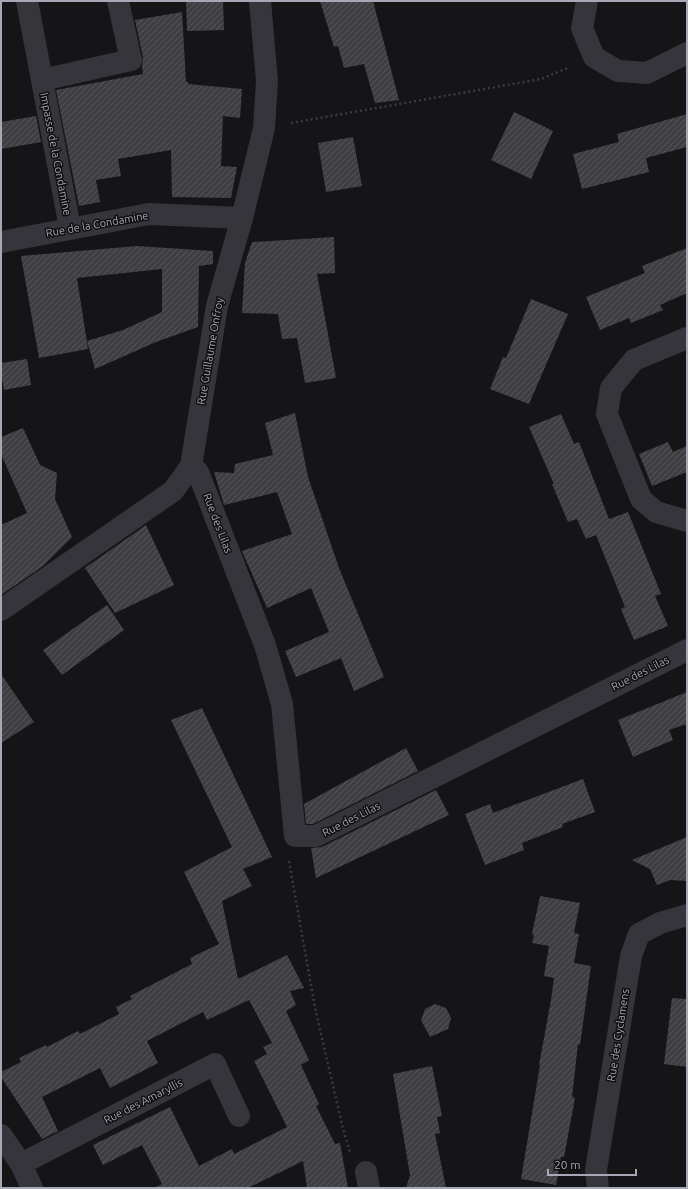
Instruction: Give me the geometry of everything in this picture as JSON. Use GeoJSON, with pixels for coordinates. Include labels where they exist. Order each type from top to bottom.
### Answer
{"type":"FeatureCollection","features":[{"type":"Feature","properties":{"kind":"street","name":"Impasse de la Condamine"},"geometry":{"type":"LineString","coordinates":[[27,1],[70,228]]}},
{"type":"Feature","properties":{"kind":"street","name":"Impasse de la Condamine"},"geometry":{"type":"LineString","coordinates":[[42,80],[131,60],[118,1]]}},
{"type":"Feature","properties":{"kind":"street","name":"Rue Guillaume Onfroy"},"geometry":{"type":"LineString","coordinates":[[1,610],[172,491],[191,466],[217,306],[242,218],[264,128],[266,81],[260,1]]}},
{"type":"Feature","properties":{"kind":"street"},"geometry":{"type":"LineString","coordinates":[[587,1],[582,28],[594,57],[618,71],[647,73],[687,53]]}},
{"type":"Feature","properties":{"kind":"street","name":"Rue de la Condamine"},"geometry":{"type":"LineString","coordinates":[[1,242],[150,214],[242,218]]}},
{"type":"Feature","properties":{"kind":"street"},"geometry":{"type":"LineString","coordinates":[[687,338],[634,360],[610,388],[607,414],[641,499],[656,512],[687,521]]}},
{"type":"Feature","properties":{"kind":"street","name":"Rue des Lilas"},"geometry":{"type":"LineString","coordinates":[[191,466],[198,472],[270,660],[282,704],[295,836],[316,836],[687,650]]}},
{"type":"Feature","properties":{"kind":"street","name":"Rue des Cyclamens"},"geometry":{"type":"LineString","coordinates":[[598,1188],[596,1170],[631,956],[639,934],[660,922],[687,915]]}},
{"type":"Feature","properties":{"kind":"street","name":"Rue des Amaryllis"},"geometry":{"type":"LineString","coordinates":[[21,1164],[215,1064],[239,1116]]}},
{"type":"Feature","properties":{"kind":"street"},"geometry":{"type":"LineString","coordinates":[[1,1134],[21,1164],[32,1188]]}},
{"type":"Feature","properties":{"kind":"path"},"geometry":{"type":"LineString","coordinates":[[264,128],[541,79],[594,57]]}},
{"type":"Feature","properties":{"kind":"path"},"geometry":{"type":"LineString","coordinates":[[295,836],[288,856],[315,1008],[343,1129],[351,1154],[367,1180]]}},
{"type":"Feature","properties":{"kind":"building"},"geometry":{"type":"Polygon","coordinates":[[[186,1],[223,1],[224,30],[187,31],[186,1]]]}},
{"type":"Feature","properties":{"kind":"building"},"geometry":{"type":"Polygon","coordinates":[[[320,1],[373,1],[399,100],[375,103],[364,64],[344,68],[338,46],[334,47],[320,1]]]}},
{"type":"Feature","properties":{"kind":"building"},"geometry":{"type":"Polygon","coordinates":[[[182,12],[186,82],[188,82],[188,84],[242,89],[240,118],[223,116],[221,166],[237,167],[231,198],[172,197],[171,150],[118,159],[121,176],[96,180],[100,202],[79,206],[56,90],[143,74],[143,57],[135,20],[182,12]]]}},
{"type":"Feature","properties":{"kind":"building"},"geometry":{"type":"Polygon","coordinates":[[[514,112],[553,131],[531,179],[491,160],[514,112]]]}},
{"type":"Feature","properties":{"kind":"building"},"geometry":{"type":"Polygon","coordinates":[[[687,114],[687,147],[646,158],[649,172],[582,189],[573,154],[619,142],[617,134],[687,114]]]}},
{"type":"Feature","properties":{"kind":"building"},"geometry":{"type":"Polygon","coordinates":[[[36,116],[41,142],[1,149],[1,122],[36,116]]]}},
{"type":"Feature","properties":{"kind":"building"},"geometry":{"type":"Polygon","coordinates":[[[353,137],[362,186],[326,192],[318,143],[353,137]]]}},
{"type":"Feature","properties":{"kind":"building"},"geometry":{"type":"Polygon","coordinates":[[[334,237],[335,273],[317,274],[336,378],[305,383],[297,338],[282,339],[278,314],[242,313],[245,263],[252,242],[334,237]]]}},
{"type":"Feature","properties":{"kind":"building"},"geometry":{"type":"Polygon","coordinates":[[[137,246],[213,251],[213,264],[199,266],[198,327],[156,342],[95,369],[87,341],[123,330],[162,312],[162,269],[77,278],[88,349],[39,358],[21,256],[137,246]]]}},
{"type":"Feature","properties":{"kind":"building"},"geometry":{"type":"Polygon","coordinates":[[[687,248],[687,293],[660,305],[663,310],[631,323],[629,318],[600,330],[586,297],[645,273],[642,266],[687,248]]]}},
{"type":"Feature","properties":{"kind":"building"},"geometry":{"type":"Polygon","coordinates":[[[531,299],[568,314],[529,404],[490,389],[503,357],[506,358],[531,299]]]}},
{"type":"Feature","properties":{"kind":"building"},"geometry":{"type":"Polygon","coordinates":[[[27,359],[31,385],[4,390],[1,363],[27,359]]]}},
{"type":"Feature","properties":{"kind":"building"},"geometry":{"type":"Polygon","coordinates":[[[295,413],[308,477],[339,568],[384,677],[354,691],[341,658],[296,677],[285,651],[329,632],[311,588],[267,608],[242,551],[292,534],[277,492],[224,505],[214,472],[234,473],[235,464],[273,455],[265,423],[295,413]]]}},
{"type":"Feature","properties":{"kind":"building"},"geometry":{"type":"Polygon","coordinates":[[[561,414],[574,444],[579,442],[609,519],[628,512],[661,594],[655,596],[668,626],[634,640],[621,609],[625,607],[596,535],[586,539],[577,519],[568,522],[552,484],[554,484],[529,427],[561,414]]]}},
{"type":"Feature","properties":{"kind":"building"},"geometry":{"type":"Polygon","coordinates":[[[23,428],[40,465],[57,473],[55,499],[72,537],[43,566],[1,595],[1,525],[27,513],[1,454],[1,437],[23,428]]]}},
{"type":"Feature","properties":{"kind":"building"},"geometry":{"type":"Polygon","coordinates":[[[668,442],[673,452],[687,446],[687,472],[652,486],[639,454],[668,442]]]}},
{"type":"Feature","properties":{"kind":"building"},"geometry":{"type":"Polygon","coordinates":[[[146,525],[174,585],[115,613],[85,568],[146,525]]]}},
{"type":"Feature","properties":{"kind":"building"},"geometry":{"type":"Polygon","coordinates":[[[107,605],[124,630],[62,675],[43,650],[107,605]]]}},
{"type":"Feature","properties":{"kind":"building"},"geometry":{"type":"Polygon","coordinates":[[[1,674],[34,722],[1,743],[1,674]]]}},
{"type":"Feature","properties":{"kind":"building"},"geometry":{"type":"Polygon","coordinates":[[[687,692],[687,724],[669,730],[673,740],[633,757],[618,720],[687,692]]]}},
{"type":"Feature","properties":{"kind":"building"},"geometry":{"type":"Polygon","coordinates":[[[202,708],[272,857],[243,869],[252,886],[222,901],[238,979],[287,955],[304,988],[290,991],[296,1005],[286,1011],[309,1060],[301,1065],[319,1104],[316,1106],[335,1144],[340,1143],[348,1188],[307,1188],[303,1161],[248,1188],[154,1188],[162,1184],[142,1145],[103,1165],[93,1145],[170,1107],[199,1166],[232,1149],[234,1154],[287,1127],[254,1061],[267,1054],[263,1047],[272,1043],[249,1000],[207,1020],[203,1012],[147,1041],[158,1063],[110,1088],[100,1068],[42,1097],[58,1131],[42,1139],[1,1077],[1,1072],[21,1062],[19,1058],[46,1045],[47,1047],[78,1031],[80,1034],[119,1014],[116,1007],[132,999],[130,996],[192,964],[190,958],[219,944],[184,872],[232,847],[171,720],[202,708]]]}},
{"type":"Feature","properties":{"kind":"building"},"geometry":{"type":"Polygon","coordinates":[[[406,748],[418,771],[313,824],[306,824],[304,804],[406,748]]]}},
{"type":"Feature","properties":{"kind":"building"},"geometry":{"type":"Polygon","coordinates":[[[583,779],[595,812],[562,824],[563,827],[522,843],[524,850],[485,865],[465,814],[490,804],[493,813],[583,779]]]}},
{"type":"Feature","properties":{"kind":"building"},"geometry":{"type":"Polygon","coordinates":[[[436,790],[449,815],[316,878],[311,848],[322,847],[436,790]]]}},
{"type":"Feature","properties":{"kind":"building"},"geometry":{"type":"Polygon","coordinates":[[[687,837],[687,881],[670,880],[657,885],[650,869],[632,860],[687,837]]]}},
{"type":"Feature","properties":{"kind":"building"},"geometry":{"type":"Polygon","coordinates":[[[540,896],[580,903],[574,933],[579,934],[574,963],[591,966],[580,1045],[578,1044],[572,1097],[575,1098],[564,1157],[561,1157],[556,1185],[521,1179],[554,978],[544,976],[549,946],[532,943],[534,935],[532,934],[540,896]]]}},
{"type":"Feature","properties":{"kind":"building"},"geometry":{"type":"Polygon","coordinates":[[[672,998],[687,999],[687,1067],[664,1064],[672,998]]]}},
{"type":"Feature","properties":{"kind":"building"},"geometry":{"type":"Polygon","coordinates":[[[435,1004],[446,1008],[451,1018],[448,1029],[430,1037],[421,1020],[425,1009],[435,1004]]]}},
{"type":"Feature","properties":{"kind":"building"},"geometry":{"type":"Polygon","coordinates":[[[432,1066],[442,1116],[437,1117],[440,1133],[435,1134],[446,1188],[406,1188],[410,1175],[393,1074],[432,1066]]]}}]}
